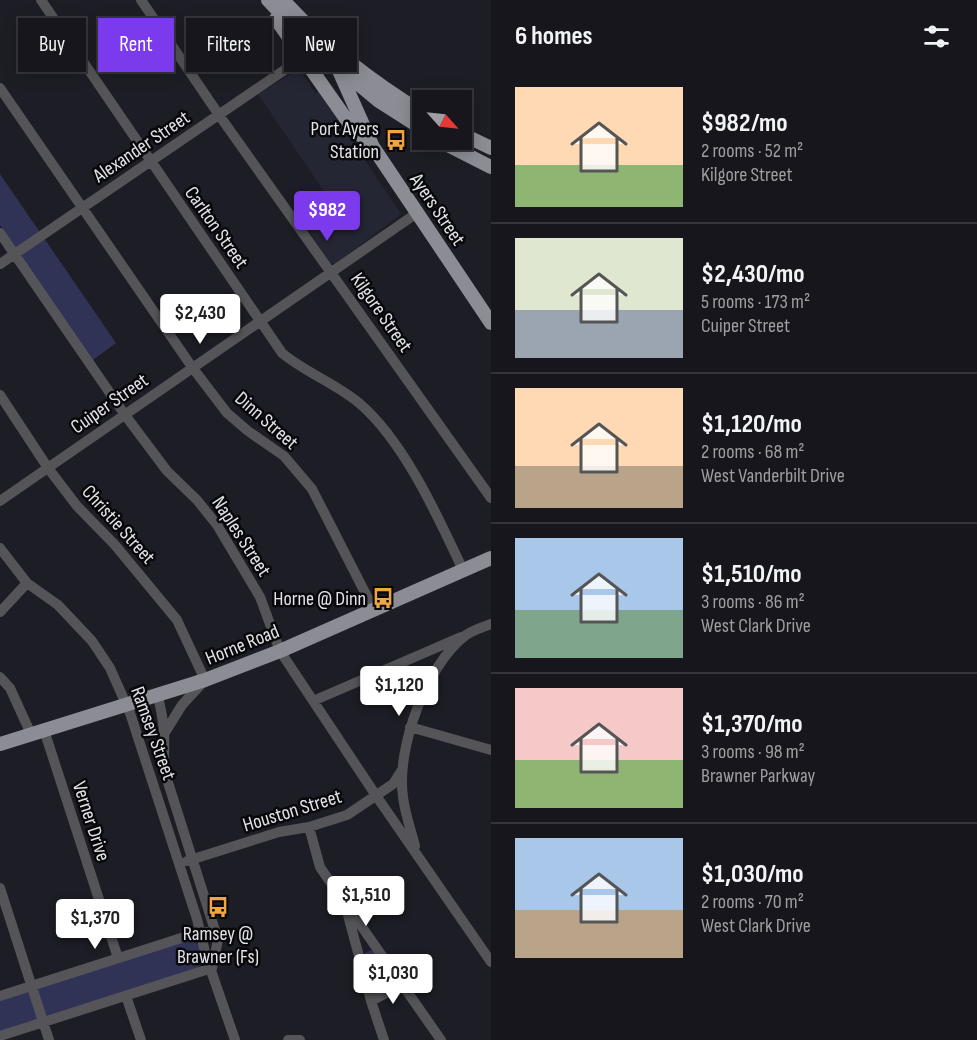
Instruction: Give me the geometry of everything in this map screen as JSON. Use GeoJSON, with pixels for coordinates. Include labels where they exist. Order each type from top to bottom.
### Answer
{"type":"FeatureCollection","features":[{"type":"Feature","properties":{"kind":"main road","name":"Ayers Street"},"geometry":{"type":"LineString","coordinates":[[263,0],[284,30]]}},
{"type":"Feature","properties":{"kind":"main road"},"geometry":{"type":"LineString","coordinates":[[268,0],[285,18]]}},
{"type":"Feature","properties":{"kind":"main road","name":"Ayers Street"},"geometry":{"type":"LineString","coordinates":[[283,0],[300,18]]}},
{"type":"Feature","properties":{"kind":"main road"},"geometry":{"type":"LineString","coordinates":[[357,71],[412,106]]}},
{"type":"Feature","properties":{"kind":"main road","name":"Ayers Street"},"geometry":{"type":"LineString","coordinates":[[313,72],[351,126],[373,147]]}},
{"type":"Feature","properties":{"kind":"main road","name":"Ayers Street"},"geometry":{"type":"LineString","coordinates":[[343,72],[373,147],[491,323]]}},
{"type":"Feature","properties":{"kind":"main road"},"geometry":{"type":"LineString","coordinates":[[351,72],[379,101],[412,122]]}},
{"type":"Feature","properties":{"kind":"main road"},"geometry":{"type":"LineString","coordinates":[[361,121],[369,104],[379,101]]}},
{"type":"Feature","properties":{"kind":"main road"},"geometry":{"type":"LineString","coordinates":[[472,139],[491,148]]}},
{"type":"Feature","properties":{"kind":"main road"},"geometry":{"type":"LineString","coordinates":[[458,150],[491,167]]}},
{"type":"Feature","properties":{"kind":"main road","name":"Horne Road"},"geometry":{"type":"LineString","coordinates":[[0,744],[205,680],[280,651],[491,558]]}},
{"type":"Feature","properties":{"kind":"street","name":"Carlton Street"},"geometry":{"type":"LineString","coordinates":[[41,0],[282,353],[298,367],[332,383],[359,403],[382,427],[435,510],[463,570]]}},
{"type":"Feature","properties":{"kind":"street","name":"Kilgore Street"},"geometry":{"type":"LineString","coordinates":[[141,0],[219,115],[491,498]]}},
{"type":"Feature","properties":{"kind":"street","name":"Alexander Street"},"geometry":{"type":"LineString","coordinates":[[0,264],[284,71]]}},
{"type":"Feature","properties":{"kind":"street","name":"Dinn Street"},"geometry":{"type":"LineString","coordinates":[[0,88],[192,368],[227,412],[248,431],[284,456],[312,489],[374,610]]}},
{"type":"Feature","properties":{"kind":"street","name":"Cuiper Street"},"geometry":{"type":"LineString","coordinates":[[0,501],[417,213]]}},
{"type":"Feature","properties":{"kind":"street","name":"Naples Street"},"geometry":{"type":"LineString","coordinates":[[0,233],[125,415],[167,471],[197,500],[217,525],[260,597],[280,651],[491,962]]}},
{"type":"Feature","properties":{"kind":"street","name":"Christie Street"},"geometry":{"type":"LineString","coordinates":[[0,394],[48,468],[76,506],[115,545],[177,620],[205,680]]}},
{"type":"Feature","properties":{"kind":"street","name":"Ramsey Street"},"geometry":{"type":"LineString","coordinates":[[0,548],[27,583],[58,605],[92,641],[110,668],[126,704],[235,1040]]}},
{"type":"Feature","properties":{"kind":"street"},"geometry":{"type":"LineString","coordinates":[[0,612],[27,583]]}},
{"type":"Feature","properties":{"kind":"street"},"geometry":{"type":"LineString","coordinates":[[312,701],[491,624]]}},
{"type":"Feature","properties":{"kind":"street"},"geometry":{"type":"LineString","coordinates":[[416,853],[403,796],[402,770],[410,727],[422,695],[442,660],[466,635]]}},
{"type":"Feature","properties":{"kind":"street","name":"Verner Drive"},"geometry":{"type":"LineString","coordinates":[[0,677],[10,688],[38,732],[118,958]]}},
{"type":"Feature","properties":{"kind":"street"},"geometry":{"type":"LineString","coordinates":[[164,734],[182,705],[205,680]]}},
{"type":"Feature","properties":{"kind":"street","name":"Ramsey Street"},"geometry":{"type":"LineString","coordinates":[[156,694],[162,715],[165,773],[218,940],[212,968]]}},
{"type":"Feature","properties":{"kind":"street"},"geometry":{"type":"LineString","coordinates":[[410,727],[491,750]]}},
{"type":"Feature","properties":{"kind":"street","name":"Houston Street"},"geometry":{"type":"LineString","coordinates":[[179,863],[279,832],[309,827],[346,815],[377,797],[393,784],[402,770]]}},
{"type":"Feature","properties":{"kind":"street"},"geometry":{"type":"LineString","coordinates":[[309,827],[320,867],[441,1040]]}},
{"type":"Feature","properties":{"kind":"street"},"geometry":{"type":"LineString","coordinates":[[0,888],[49,1040]]}},
{"type":"Feature","properties":{"kind":"street"},"geometry":{"type":"LineString","coordinates":[[345,904],[384,1040]]}},
{"type":"Feature","properties":{"kind":"street"},"geometry":{"type":"LineString","coordinates":[[0,996],[200,932],[211,934],[218,940]]}},
{"type":"Feature","properties":{"kind":"street"},"geometry":{"type":"LineString","coordinates":[[0,1036],[212,968]]}},
{"type":"Feature","properties":{"kind":"street"},"geometry":{"type":"LineString","coordinates":[[371,1001],[401,985]]}},
{"type":"Feature","properties":{"kind":"street"},"geometry":{"type":"LineString","coordinates":[[126,996],[141,1040]]}},
{"type":"Feature","properties":{"kind":"street"},"geometry":{"type":"LineString","coordinates":[[288,1040],[300,1040]]}},
{"type":"Feature","properties":{"kind":"shaded area"},"geometry":{"type":"Polygon","coordinates":[[[294,72],[301,72],[315,93],[319,92],[401,214],[335,264],[329,262],[301,218],[328,197],[258,94],[294,72]]]}},
{"type":"Feature","properties":{"kind":"shaded area"},"geometry":{"type":"Polygon","coordinates":[[[0,174],[116,343],[93,360],[0,225],[0,174]]]}},
{"type":"Feature","properties":{"kind":"shaded area"},"geometry":{"type":"Polygon","coordinates":[[[189,939],[199,945],[202,957],[200,966],[196,969],[0,1032],[0,1000],[189,939]]]}},
{"type":"Feature","properties":{"kind":"shaded area"},"geometry":{"type":"Polygon","coordinates":[[[371,950],[382,961],[390,977],[387,987],[381,990],[373,985],[364,957],[365,953],[371,950]]]}},
{"type":"Feature","properties":{"kind":"place","name":"Port Ayers Station"},"geometry":{"type":"Point","coordinates":[396,140]}},
{"type":"Feature","properties":{"kind":"place","name":"Horne @ Dinn"},"geometry":{"type":"Point","coordinates":[383,598]}},
{"type":"Feature","properties":{"kind":"place","name":"Ramsey @ Brawner (Fs)"},"geometry":{"type":"Point","coordinates":[218,907]}}]}
